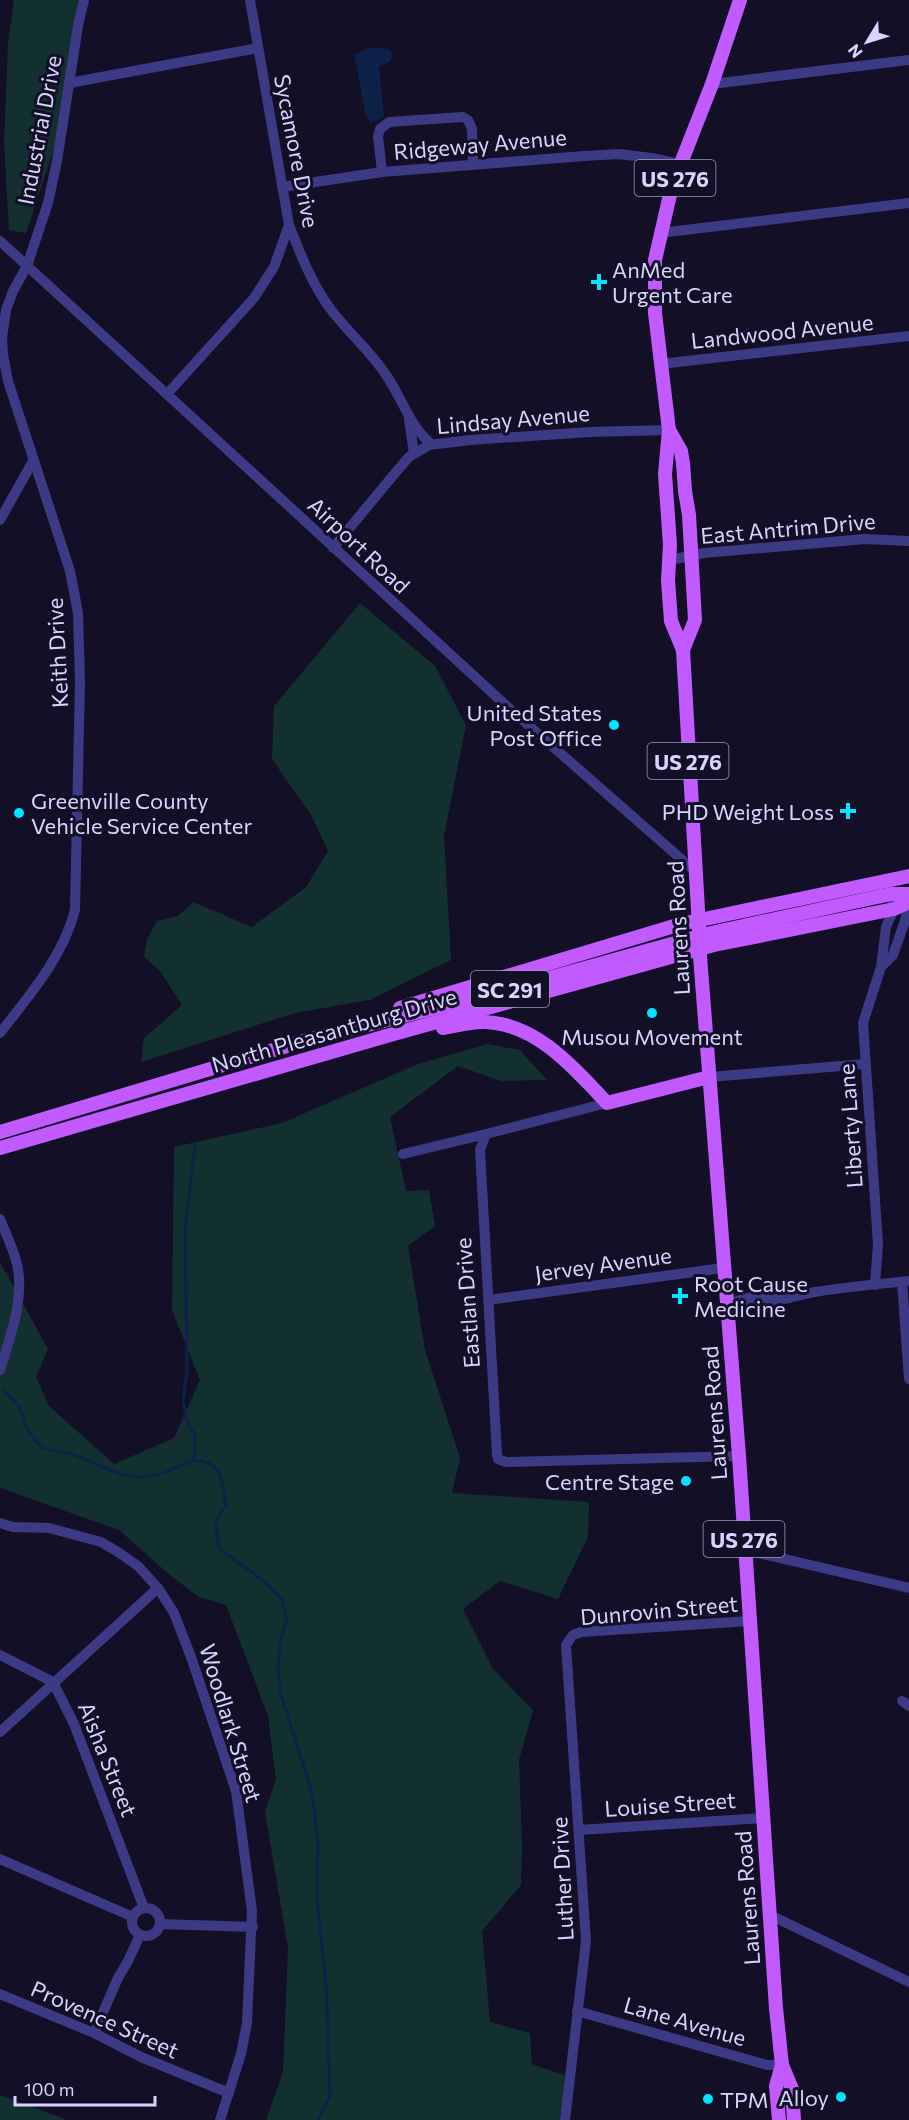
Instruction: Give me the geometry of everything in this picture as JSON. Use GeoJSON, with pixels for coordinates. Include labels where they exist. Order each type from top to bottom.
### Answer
{"type":"FeatureCollection","features":[{"type":"Feature","properties":{"kind":"main road","name":"Laurens Road"},"geometry":{"type":"LineString","coordinates":[[740,0],[712,84],[668,200],[655,268],[655,313],[669,430],[665,474],[671,621],[683,650],[696,872],[706,931],[700,956],[739,1456],[776,2008],[782,2065],[792,2089],[795,2120]]}},
{"type":"Feature","properties":{"kind":"main road","name":"Laurens Road"},"geometry":{"type":"LineString","coordinates":[[669,430],[681,451],[692,555],[695,620],[683,650]]}},
{"type":"Feature","properties":{"kind":"main road"},"geometry":{"type":"LineString","coordinates":[[706,931],[909,876]]}},
{"type":"Feature","properties":{"kind":"main road","name":"SC 291"},"geometry":{"type":"LineString","coordinates":[[706,931],[891,894],[909,894]]}},
{"type":"Feature","properties":{"kind":"main road","name":"SC 291"},"geometry":{"type":"LineString","coordinates":[[706,931],[894,909],[909,902]]}},
{"type":"Feature","properties":{"kind":"main road","name":"North Pleasantburg Drive"},"geometry":{"type":"LineString","coordinates":[[0,1148],[390,1035],[706,931]]}},
{"type":"Feature","properties":{"kind":"main road","name":"North Pleasantburg Drive"},"geometry":{"type":"LineString","coordinates":[[0,1132],[256,1056],[404,1007],[706,931]]}},
{"type":"Feature","properties":{"kind":"main road"},"geometry":{"type":"LineString","coordinates":[[390,1035],[484,1022],[513,1028],[550,1047],[571,1065],[607,1103],[710,1077]]}},
{"type":"Feature","properties":{"kind":"main road","name":"Laurens Road"},"geometry":{"type":"LineString","coordinates":[[778,2120],[776,2086],[782,2065]]}},
{"type":"Feature","properties":{"kind":"street","name":"Industrial Drive"},"geometry":{"type":"LineString","coordinates":[[27,266],[48,203],[53,180],[84,0]]}},
{"type":"Feature","properties":{"kind":"street","name":"Sycamore Drive"},"geometry":{"type":"LineString","coordinates":[[250,0],[289,225],[318,290],[343,324],[380,366],[390,380],[409,419],[420,435],[431,444]]}},
{"type":"Feature","properties":{"kind":"street"},"geometry":{"type":"LineString","coordinates":[[69,83],[258,48]]}},
{"type":"Feature","properties":{"kind":"street"},"geometry":{"type":"LineString","coordinates":[[712,84],[909,60]]}},
{"type":"Feature","properties":{"kind":"street"},"geometry":{"type":"LineString","coordinates":[[382,172],[378,136],[380,129],[389,122],[463,117],[468,120],[472,129],[473,164]]}},
{"type":"Feature","properties":{"kind":"street","name":"Ridgeway Avenue"},"geometry":{"type":"LineString","coordinates":[[282,187],[382,172],[619,154],[680,164]]}},
{"type":"Feature","properties":{"kind":"street"},"geometry":{"type":"LineString","coordinates":[[660,233],[909,203]]}},
{"type":"Feature","properties":{"kind":"street"},"geometry":{"type":"LineString","coordinates":[[167,394],[254,298],[274,267],[289,225]]}},
{"type":"Feature","properties":{"kind":"street","name":"Airport Road"},"geometry":{"type":"LineString","coordinates":[[0,242],[511,710],[696,872]]}},
{"type":"Feature","properties":{"kind":"street","name":"Keith Drive"},"geometry":{"type":"LineString","coordinates":[[0,1034],[31,994],[60,947],[72,920],[76,887],[81,681],[78,613],[70,571],[8,381],[3,355],[2,338],[6,310],[12,291],[27,266]]}},
{"type":"Feature","properties":{"kind":"street","name":"Landwood Avenue"},"geometry":{"type":"LineString","coordinates":[[660,364],[909,336]]}},
{"type":"Feature","properties":{"kind":"street","name":"Sycamore Drive"},"geometry":{"type":"LineString","coordinates":[[409,419],[414,454]]}},
{"type":"Feature","properties":{"kind":"street","name":"Lindsay Avenue"},"geometry":{"type":"LineString","coordinates":[[333,548],[395,473],[421,448],[431,444],[579,433],[669,430]]}},
{"type":"Feature","properties":{"kind":"street"},"geometry":{"type":"LineString","coordinates":[[0,520],[33,461]]}},
{"type":"Feature","properties":{"kind":"street","name":"East Antrim Drive"},"geometry":{"type":"LineString","coordinates":[[670,560],[692,555],[865,539],[909,541]]}},
{"type":"Feature","properties":{"kind":"street","name":"Liberty Lane"},"geometry":{"type":"LineString","coordinates":[[875,1285],[878,1244],[862,1023],[881,966],[886,927],[894,909],[891,894]]}},
{"type":"Feature","properties":{"kind":"street","name":"Liberty Lane"},"geometry":{"type":"LineString","coordinates":[[881,966],[893,955],[909,902]]}},
{"type":"Feature","properties":{"kind":"street"},"geometry":{"type":"LineString","coordinates":[[710,1077],[865,1064]]}},
{"type":"Feature","properties":{"kind":"street"},"geometry":{"type":"LineString","coordinates":[[403,1154],[607,1103]]}},
{"type":"Feature","properties":{"kind":"street","name":"Eastlan Drive"},"geometry":{"type":"LineString","coordinates":[[486,1134],[479,1155],[496,1455],[501,1461],[739,1456]]}},
{"type":"Feature","properties":{"kind":"street"},"geometry":{"type":"LineString","coordinates":[[0,1219],[11,1245],[19,1282],[14,1320],[0,1370]]}},
{"type":"Feature","properties":{"kind":"street","name":"Jervey Avenue"},"geometry":{"type":"LineString","coordinates":[[488,1300],[723,1268]]}},
{"type":"Feature","properties":{"kind":"street"},"geometry":{"type":"LineString","coordinates":[[728,1305],[743,1307],[778,1302],[816,1292],[906,1281],[909,1379]]}},
{"type":"Feature","properties":{"kind":"street","name":"Woodlark Street"},"geometry":{"type":"LineString","coordinates":[[0,1523],[13,1527],[49,1528],[102,1542],[138,1566],[158,1588],[174,1613],[191,1657],[236,1791],[251,1889],[253,1927],[247,2023],[241,2054],[220,2120]]}},
{"type":"Feature","properties":{"kind":"street"},"geometry":{"type":"LineString","coordinates":[[745,1550],[909,1588]]}},
{"type":"Feature","properties":{"kind":"street"},"geometry":{"type":"LineString","coordinates":[[0,1732],[158,1588]]}},
{"type":"Feature","properties":{"kind":"street","name":"Dunrovin Street"},"geometry":{"type":"LineString","coordinates":[[571,1637],[581,1632],[750,1621]]}},
{"type":"Feature","properties":{"kind":"street","name":"Luther Drive"},"geometry":{"type":"LineString","coordinates":[[565,2120],[586,1931],[566,1655],[566,1645],[571,1637]]}},
{"type":"Feature","properties":{"kind":"street","name":"Aisha Street"},"geometry":{"type":"LineString","coordinates":[[0,1655],[53,1682],[74,1724],[144,1908]]}},
{"type":"Feature","properties":{"kind":"street","name":"Louise Street"},"geometry":{"type":"LineString","coordinates":[[579,1830],[763,1818]]}},
{"type":"Feature","properties":{"kind":"street"},"geometry":{"type":"LineString","coordinates":[[0,1859],[133,1917]]}},
{"type":"Feature","properties":{"kind":"street"},"geometry":{"type":"LineString","coordinates":[[144,1908],[158,1914],[161,1924],[156,1933],[150,1936],[140,1935],[133,1928],[133,1917],[144,1908]]}},
{"type":"Feature","properties":{"kind":"street"},"geometry":{"type":"LineString","coordinates":[[770,1915],[909,1982]]}},
{"type":"Feature","properties":{"kind":"street"},"geometry":{"type":"LineString","coordinates":[[161,1924],[253,1927]]}},
{"type":"Feature","properties":{"kind":"street"},"geometry":{"type":"LineString","coordinates":[[94,2033],[140,1935]]}},
{"type":"Feature","properties":{"kind":"street","name":"Provence Street"},"geometry":{"type":"LineString","coordinates":[[0,1994],[94,2033],[141,2057],[229,2093]]}},
{"type":"Feature","properties":{"kind":"street","name":"Lane Avenue"},"geometry":{"type":"LineString","coordinates":[[577,2011],[767,2065],[782,2065]]}},
{"type":"Feature","properties":{"kind":"green space"},"geometry":{"type":"Polygon","coordinates":[[[14,0],[81,0],[68,107],[26,233],[9,230],[4,143],[8,44],[14,0]]]}},
{"type":"Feature","properties":{"kind":"green space"},"geometry":{"type":"Polygon","coordinates":[[[360,603],[435,666],[466,725],[444,836],[451,960],[369,1000],[295,1013],[141,1062],[144,1038],[182,1005],[160,971],[144,957],[147,939],[157,921],[178,916],[193,902],[252,927],[306,887],[328,851],[311,815],[272,759],[274,706],[360,603]]]}},
{"type":"Feature","properties":{"kind":"green space"},"geometry":{"type":"Polygon","coordinates":[[[487,1044],[520,1050],[547,1080],[501,1081],[458,1066],[390,1117],[406,1191],[429,1190],[435,1226],[408,1246],[425,1350],[460,1458],[452,1493],[589,1502],[588,1537],[558,1599],[500,1581],[463,1609],[493,1669],[533,1710],[519,1760],[521,1885],[482,1931],[490,2022],[530,2033],[532,2064],[566,2076],[560,2120],[266,2120],[283,2072],[288,1948],[265,1812],[276,1779],[268,1716],[226,1605],[199,1597],[171,1576],[119,1530],[0,1488],[0,1262],[48,1349],[36,1377],[49,1406],[114,1464],[174,1438],[200,1380],[172,1310],[174,1147],[282,1123],[418,1064],[487,1044]]]}},
{"type":"Feature","properties":{"kind":"green space"},"geometry":{"type":"Polygon","coordinates":[[[0,2095],[67,2120],[0,2120],[0,2095]]]}},
{"type":"Feature","properties":{"kind":"water"},"geometry":{"type":"Polygon","coordinates":[[[373,47],[389,49],[393,55],[390,62],[379,66],[384,117],[371,123],[366,117],[354,54],[373,47]]]}},
{"type":"Feature","properties":{"kind":"waterway"},"geometry":{"type":"LineString","coordinates":[[195,1146],[185,1229],[187,1370],[183,1401],[186,1419],[195,1436],[194,1461],[211,1464],[216,1468],[222,1481],[226,1506],[218,1517],[216,1526],[218,1548],[264,1581],[282,1600],[287,1620],[280,1642],[278,1671],[281,1695],[312,1792],[318,1842],[317,1900],[326,1983],[330,2096],[318,2120]]}},
{"type":"Feature","properties":{"kind":"waterway"},"geometry":{"type":"LineString","coordinates":[[4,1391],[19,1406],[27,1429],[42,1448],[72,1454],[120,1474],[139,1477],[158,1475],[193,1461]]}},
{"type":"Feature","properties":{"kind":"place","name":"AnMed Urgent Care"},"geometry":{"type":"Point","coordinates":[599,282]}},
{"type":"Feature","properties":{"kind":"place","name":"United States Post Office"},"geometry":{"type":"Point","coordinates":[614,725]}},
{"type":"Feature","properties":{"kind":"place","name":"PHD Weight Loss"},"geometry":{"type":"Point","coordinates":[848,811]}},
{"type":"Feature","properties":{"kind":"place","name":"Greenville County Vehicle Service Center"},"geometry":{"type":"Point","coordinates":[19,813]}},
{"type":"Feature","properties":{"kind":"place","name":"Musou Movement"},"geometry":{"type":"Point","coordinates":[652,1013]}},
{"type":"Feature","properties":{"kind":"place","name":"Root Cause Medicine"},"geometry":{"type":"Point","coordinates":[680,1296]}},
{"type":"Feature","properties":{"kind":"place","name":"Centre Stage"},"geometry":{"type":"Point","coordinates":[686,1481]}},
{"type":"Feature","properties":{"kind":"place","name":"Alloy"},"geometry":{"type":"Point","coordinates":[841,2097]}},
{"type":"Feature","properties":{"kind":"place","name":"TPM"},"geometry":{"type":"Point","coordinates":[708,2099]}}]}
